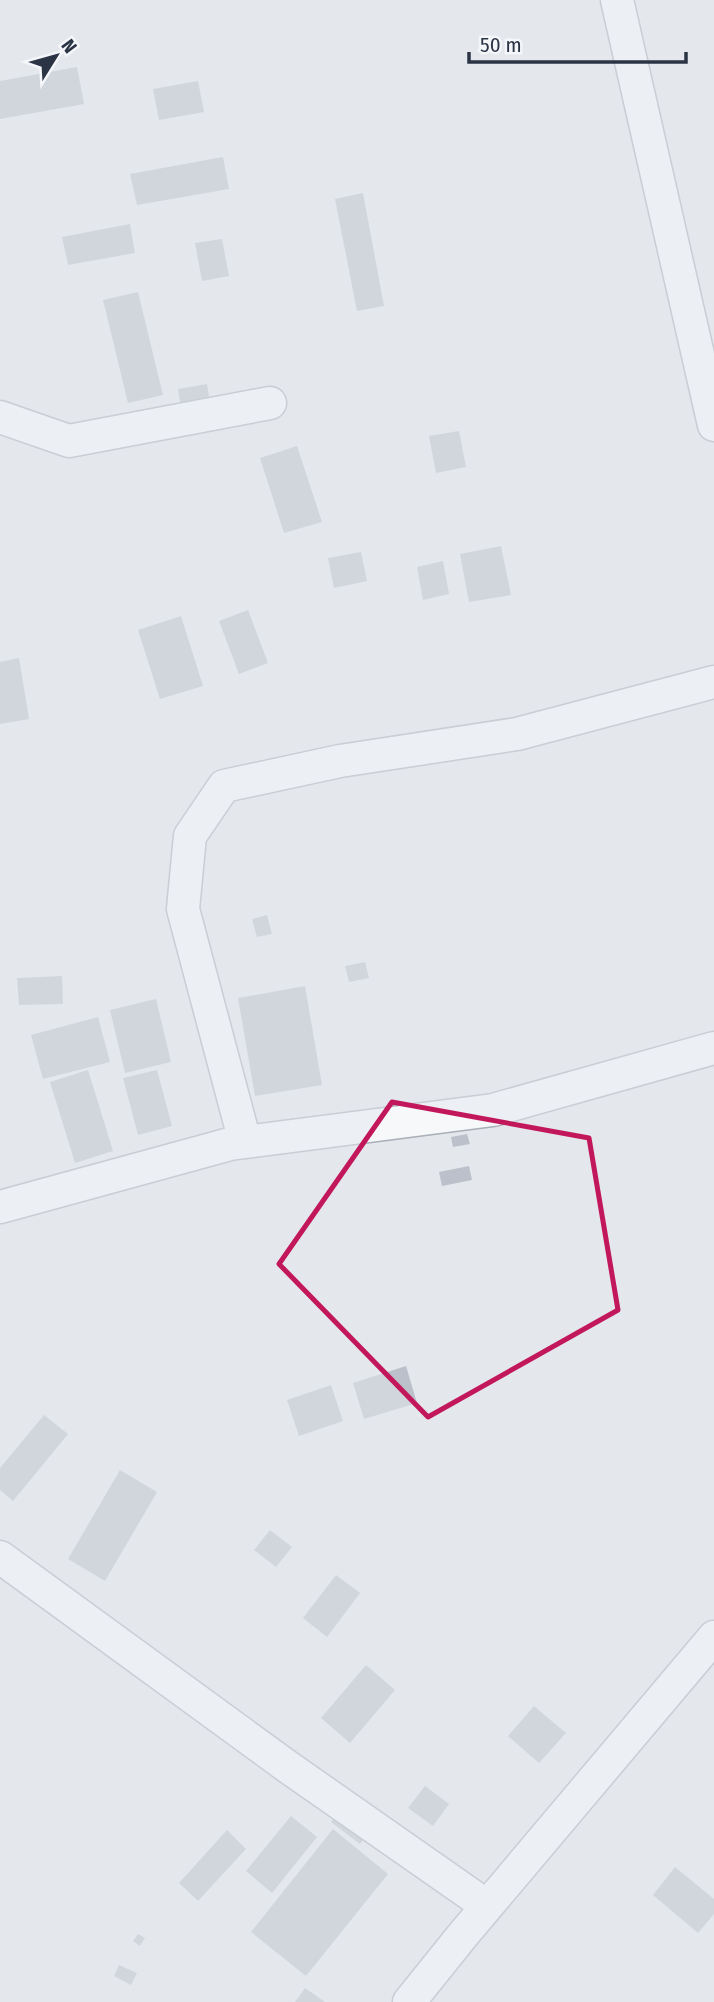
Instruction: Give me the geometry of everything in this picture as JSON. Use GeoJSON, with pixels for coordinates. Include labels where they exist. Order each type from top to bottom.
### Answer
{"type":"FeatureCollection","features":[{"type":"Feature","properties":{"kind":"street"},"geometry":{"type":"LineString","coordinates":[[617,0],[714,425]]}},
{"type":"Feature","properties":{"kind":"street"},"geometry":{"type":"LineString","coordinates":[[0,417],[69,441],[271,403]]}},
{"type":"Feature","properties":{"kind":"street"},"geometry":{"type":"LineString","coordinates":[[245,1142],[183,909],[190,836],[225,786],[340,761],[517,734],[714,682]]}},
{"type":"Feature","properties":{"kind":"street"},"geometry":{"type":"LineString","coordinates":[[0,1207],[230,1143],[493,1110],[714,1048]]}},
{"type":"Feature","properties":{"kind":"street"},"geometry":{"type":"LineString","coordinates":[[0,1557],[288,1767],[488,1906]]}},
{"type":"Feature","properties":{"kind":"street"},"geometry":{"type":"LineString","coordinates":[[409,2002],[714,1637]]}},
{"type":"Feature","properties":{"kind":"highlighted area"},"geometry":{"type":"Polygon","coordinates":[[[392,1102],[589,1138],[618,1310],[428,1417],[279,1264],[392,1102]]]}},
{"type":"Feature","properties":{"kind":"building"},"geometry":{"type":"Polygon","coordinates":[[[77,67],[84,104],[0,119],[0,81],[77,67]]]}},
{"type":"Feature","properties":{"kind":"building"},"geometry":{"type":"Polygon","coordinates":[[[198,81],[204,112],[159,120],[153,89],[198,81]]]}},
{"type":"Feature","properties":{"kind":"building"},"geometry":{"type":"Polygon","coordinates":[[[223,157],[229,189],[137,205],[130,174],[223,157]]]}},
{"type":"Feature","properties":{"kind":"building"},"geometry":{"type":"Polygon","coordinates":[[[363,193],[384,306],[357,311],[335,199],[363,193]]]}},
{"type":"Feature","properties":{"kind":"building"},"geometry":{"type":"Polygon","coordinates":[[[130,224],[135,253],[68,265],[62,237],[130,224]]]}},
{"type":"Feature","properties":{"kind":"building"},"geometry":{"type":"Polygon","coordinates":[[[222,239],[229,276],[202,281],[195,243],[222,239]]]}},
{"type":"Feature","properties":{"kind":"building"},"geometry":{"type":"Polygon","coordinates":[[[138,292],[163,395],[128,403],[103,300],[138,292]]]}},
{"type":"Feature","properties":{"kind":"building"},"geometry":{"type":"Polygon","coordinates":[[[207,384],[211,408],[182,413],[178,389],[207,384]]]}},
{"type":"Feature","properties":{"kind":"building"},"geometry":{"type":"Polygon","coordinates":[[[459,431],[466,467],[436,473],[429,436],[459,431]]]}},
{"type":"Feature","properties":{"kind":"building"},"geometry":{"type":"Polygon","coordinates":[[[297,446],[322,522],[284,533],[260,458],[297,446]]]}},
{"type":"Feature","properties":{"kind":"building"},"geometry":{"type":"Polygon","coordinates":[[[501,546],[511,595],[469,602],[460,554],[501,546]]]}},
{"type":"Feature","properties":{"kind":"building"},"geometry":{"type":"Polygon","coordinates":[[[361,552],[367,581],[334,588],[328,558],[361,552]]]}},
{"type":"Feature","properties":{"kind":"building"},"geometry":{"type":"Polygon","coordinates":[[[443,561],[449,594],[423,600],[417,567],[443,561]]]}},
{"type":"Feature","properties":{"kind":"building"},"geometry":{"type":"Polygon","coordinates":[[[248,610],[268,663],[239,674],[219,621],[248,610]]]}},
{"type":"Feature","properties":{"kind":"building"},"geometry":{"type":"Polygon","coordinates":[[[181,616],[203,686],[160,699],[138,630],[181,616]]]}},
{"type":"Feature","properties":{"kind":"building"},"geometry":{"type":"Polygon","coordinates":[[[19,658],[29,719],[0,724],[0,662],[19,658]]]}},
{"type":"Feature","properties":{"kind":"building"},"geometry":{"type":"Polygon","coordinates":[[[267,915],[272,934],[257,937],[252,919],[267,915]]]}},
{"type":"Feature","properties":{"kind":"building"},"geometry":{"type":"Polygon","coordinates":[[[365,962],[369,978],[349,982],[345,966],[365,962]]]}},
{"type":"Feature","properties":{"kind":"building"},"geometry":{"type":"Polygon","coordinates":[[[62,976],[63,1004],[19,1005],[17,978],[62,976]]]}},
{"type":"Feature","properties":{"kind":"building"},"geometry":{"type":"Polygon","coordinates":[[[305,986],[322,1085],[255,1096],[238,998],[305,986]]]}},
{"type":"Feature","properties":{"kind":"building"},"geometry":{"type":"Polygon","coordinates":[[[156,999],[171,1062],[125,1073],[110,1010],[156,999]]]}},
{"type":"Feature","properties":{"kind":"building"},"geometry":{"type":"Polygon","coordinates":[[[98,1017],[110,1062],[43,1079],[31,1035],[98,1017]]]}},
{"type":"Feature","properties":{"kind":"building"},"geometry":{"type":"Polygon","coordinates":[[[88,1070],[113,1151],[75,1163],[50,1082],[88,1070]]]}},
{"type":"Feature","properties":{"kind":"building"},"geometry":{"type":"Polygon","coordinates":[[[157,1070],[172,1126],[138,1135],[123,1078],[157,1070]]]}},
{"type":"Feature","properties":{"kind":"building"},"geometry":{"type":"Polygon","coordinates":[[[467,1134],[470,1144],[453,1147],[451,1137],[467,1134]]]}},
{"type":"Feature","properties":{"kind":"building"},"geometry":{"type":"Polygon","coordinates":[[[469,1166],[472,1180],[442,1186],[439,1172],[469,1166]]]}},
{"type":"Feature","properties":{"kind":"building"},"geometry":{"type":"Polygon","coordinates":[[[406,1366],[417,1403],[364,1419],[353,1383],[406,1366]]]}},
{"type":"Feature","properties":{"kind":"building"},"geometry":{"type":"Polygon","coordinates":[[[331,1385],[343,1421],[299,1436],[287,1400],[331,1385]]]}},
{"type":"Feature","properties":{"kind":"building"},"geometry":{"type":"Polygon","coordinates":[[[44,1415],[68,1434],[13,1501],[0,1490],[0,1468],[44,1415]]]}},
{"type":"Feature","properties":{"kind":"building"},"geometry":{"type":"Polygon","coordinates":[[[120,1470],[157,1492],[105,1581],[68,1559],[120,1470]]]}},
{"type":"Feature","properties":{"kind":"building"},"geometry":{"type":"Polygon","coordinates":[[[270,1530],[292,1547],[276,1567],[254,1550],[270,1530]]]}},
{"type":"Feature","properties":{"kind":"building"},"geometry":{"type":"Polygon","coordinates":[[[336,1575],[360,1593],[327,1637],[303,1618],[336,1575]]]}},
{"type":"Feature","properties":{"kind":"building"},"geometry":{"type":"Polygon","coordinates":[[[366,1665],[395,1690],[350,1743],[321,1718],[366,1665]]]}},
{"type":"Feature","properties":{"kind":"building"},"geometry":{"type":"Polygon","coordinates":[[[534,1706],[566,1733],[539,1763],[508,1736],[534,1706]]]}},
{"type":"Feature","properties":{"kind":"building"},"geometry":{"type":"Polygon","coordinates":[[[425,1786],[449,1804],[433,1826],[408,1808],[425,1786]]]}},
{"type":"Feature","properties":{"kind":"building"},"geometry":{"type":"Polygon","coordinates":[[[339,1812],[367,1834],[360,1844],[331,1822],[339,1812]]]}},
{"type":"Feature","properties":{"kind":"building"},"geometry":{"type":"Polygon","coordinates":[[[291,1816],[317,1837],[272,1893],[246,1871],[291,1816]]]}},
{"type":"Feature","properties":{"kind":"building"},"geometry":{"type":"Polygon","coordinates":[[[333,1829],[388,1874],[306,1976],[251,1932],[333,1829]]]}},
{"type":"Feature","properties":{"kind":"building"},"geometry":{"type":"Polygon","coordinates":[[[227,1830],[246,1849],[198,1901],[179,1883],[227,1830]]]}},
{"type":"Feature","properties":{"kind":"building"},"geometry":{"type":"Polygon","coordinates":[[[675,1867],[714,1899],[714,1914],[698,1933],[653,1895],[675,1867]]]}},
{"type":"Feature","properties":{"kind":"building"},"geometry":{"type":"Polygon","coordinates":[[[138,1934],[145,1938],[140,1946],[133,1941],[138,1934]]]}},
{"type":"Feature","properties":{"kind":"building"},"geometry":{"type":"Polygon","coordinates":[[[119,1965],[137,1973],[131,1985],[114,1976],[119,1965]]]}},
{"type":"Feature","properties":{"kind":"building"},"geometry":{"type":"Polygon","coordinates":[[[305,1988],[325,2002],[295,2002],[305,1988]]]}}]}
